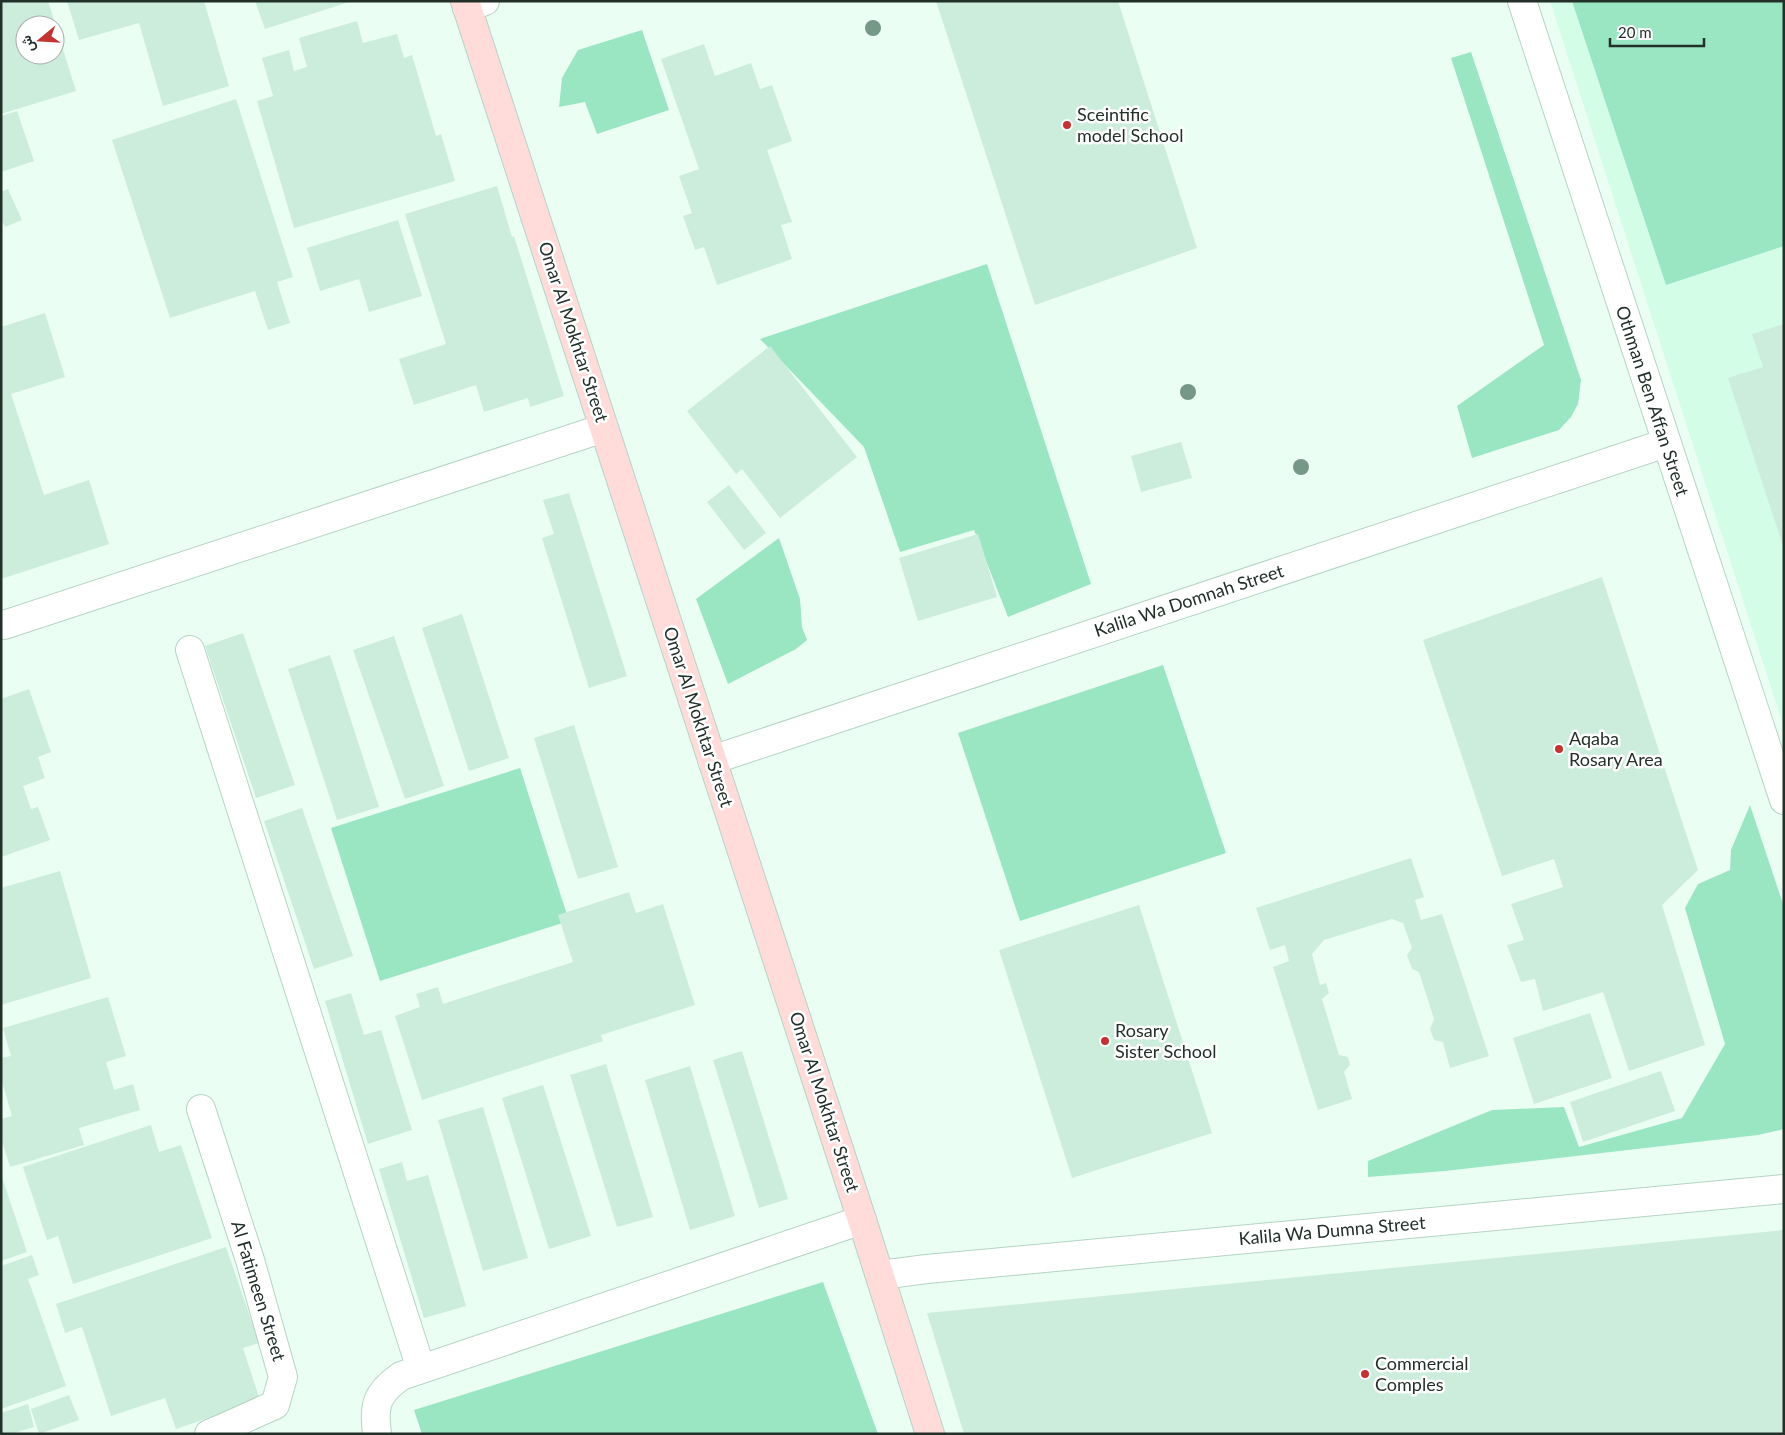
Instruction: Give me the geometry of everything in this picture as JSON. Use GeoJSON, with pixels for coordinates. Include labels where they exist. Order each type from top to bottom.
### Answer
{"type":"FeatureCollection","features":[{"type":"Feature","properties":{"kind":"street","name":"Othman Ben Affan Street"},"geometry":{"type":"LineString","coordinates":[[1522,1],[1784,800]]}},
{"type":"Feature","properties":{"kind":"street","name":"Omar Al Mokhtar Street"},"geometry":{"type":"LineString","coordinates":[[472,3],[604,428],[930,1434]]}},
{"type":"Feature","properties":{"kind":"street"},"geometry":{"type":"LineString","coordinates":[[4,625],[604,428]]}},
{"type":"Feature","properties":{"kind":"street","name":"Kalila Wa Domnah Street"},"geometry":{"type":"LineString","coordinates":[[712,760],[1666,443]]}},
{"type":"Feature","properties":{"kind":"street"},"geometry":{"type":"LineString","coordinates":[[190,650],[421,1368]]}},
{"type":"Feature","properties":{"kind":"street","name":"Al Fatimeen Street"},"geometry":{"type":"LineString","coordinates":[[201,1109],[250,1260],[283,1377],[275,1406],[209,1434]]}},
{"type":"Feature","properties":{"kind":"street","name":"Kalila Wa Dumna Street"},"geometry":{"type":"LineString","coordinates":[[880,1275],[927,1269],[1784,1189]]}},
{"type":"Feature","properties":{"kind":"street"},"geometry":{"type":"LineString","coordinates":[[377,1434],[375,1421],[376,1406],[385,1387],[401,1376],[862,1220]]}},
{"type":"Feature","properties":{"kind":"shaded area"},"geometry":{"type":"Polygon","coordinates":[[[1550,1],[1784,1],[1784,728],[1550,1]]]}},
{"type":"Feature","properties":{"kind":"green space"},"geometry":{"type":"Polygon","coordinates":[[[1572,1],[1784,1],[1784,246],[1666,285],[1572,1]]]}},
{"type":"Feature","properties":{"kind":"green space"},"geometry":{"type":"Polygon","coordinates":[[[642,30],[669,110],[597,134],[585,102],[559,107],[562,78],[578,50],[642,30]]]}},
{"type":"Feature","properties":{"kind":"green space"},"geometry":{"type":"Polygon","coordinates":[[[1471,52],[1581,380],[1578,404],[1571,417],[1559,430],[1472,458],[1457,406],[1544,345],[1451,58],[1471,52]]]}},
{"type":"Feature","properties":{"kind":"green space"},"geometry":{"type":"Polygon","coordinates":[[[987,264],[1091,584],[1008,617],[974,530],[900,552],[864,447],[760,339],[987,264]]]}},
{"type":"Feature","properties":{"kind":"green space"},"geometry":{"type":"Polygon","coordinates":[[[779,538],[800,599],[802,627],[807,640],[796,649],[728,684],[696,599],[779,538]]]}},
{"type":"Feature","properties":{"kind":"green space"},"geometry":{"type":"Polygon","coordinates":[[[1163,665],[1226,853],[1020,921],[958,733],[1163,665]]]}},
{"type":"Feature","properties":{"kind":"green space"},"geometry":{"type":"Polygon","coordinates":[[[520,768],[569,921],[380,981],[331,828],[520,768]]]}},
{"type":"Feature","properties":{"kind":"green space"},"geometry":{"type":"Polygon","coordinates":[[[1750,805],[1784,907],[1784,1129],[1758,1135],[1445,1171],[1368,1177],[1368,1161],[1492,1110],[1564,1107],[1579,1147],[1682,1118],[1725,1044],[1685,908],[1698,884],[1730,870],[1731,850],[1750,805]]]}},
{"type":"Feature","properties":{"kind":"green space"},"geometry":{"type":"Polygon","coordinates":[[[823,1282],[878,1434],[422,1434],[414,1410],[823,1282]]]}},
{"type":"Feature","properties":{"kind":"building"},"geometry":{"type":"Polygon","coordinates":[[[1,1],[48,1],[52,15],[15,15],[15,65],[65,65],[65,56],[76,91],[1,114],[1,1]]]}},
{"type":"Feature","properties":{"kind":"building"},"geometry":{"type":"Polygon","coordinates":[[[67,1],[204,1],[229,86],[163,106],[139,23],[79,40],[67,1]]]}},
{"type":"Feature","properties":{"kind":"building"},"geometry":{"type":"Polygon","coordinates":[[[255,1],[349,1],[349,2],[265,29],[255,1]]]}},
{"type":"Feature","properties":{"kind":"building","name":"Sceintific model School"},"geometry":{"type":"Polygon","coordinates":[[[936,1],[1118,1],[1197,248],[1035,305],[936,1]]]}},
{"type":"Feature","properties":{"kind":"building"},"geometry":{"type":"Polygon","coordinates":[[[357,21],[363,43],[397,34],[404,58],[412,55],[436,136],[441,134],[455,181],[294,228],[257,101],[273,96],[262,58],[289,50],[294,71],[307,67],[299,38],[357,21]]]}},
{"type":"Feature","properties":{"kind":"building"},"geometry":{"type":"Polygon","coordinates":[[[704,44],[715,76],[751,63],[760,89],[772,85],[792,141],[767,150],[792,222],[781,225],[792,259],[717,285],[704,247],[695,250],[683,216],[692,213],[679,176],[699,169],[661,59],[704,44]]]}},
{"type":"Feature","properties":{"kind":"building"},"geometry":{"type":"Polygon","coordinates":[[[236,99],[293,277],[277,282],[290,323],[268,330],[255,291],[170,318],[112,140],[236,99]]]}},
{"type":"Feature","properties":{"kind":"building"},"geometry":{"type":"Polygon","coordinates":[[[17,111],[34,161],[1,172],[1,116],[17,111]]]}},
{"type":"Feature","properties":{"kind":"building"},"geometry":{"type":"Polygon","coordinates":[[[497,186],[564,396],[530,407],[528,398],[484,412],[476,385],[414,405],[399,359],[446,344],[405,214],[497,186]]]}},
{"type":"Feature","properties":{"kind":"building"},"geometry":{"type":"Polygon","coordinates":[[[8,189],[22,220],[5,227],[1,219],[1,192],[8,189]]]}},
{"type":"Feature","properties":{"kind":"building"},"geometry":{"type":"Polygon","coordinates":[[[398,220],[422,296],[369,312],[359,279],[320,291],[307,248],[398,220]]]}},
{"type":"Feature","properties":{"kind":"building"},"geometry":{"type":"Polygon","coordinates":[[[45,313],[65,377],[11,394],[44,495],[89,480],[109,544],[1,579],[1,327],[45,313]]]}},
{"type":"Feature","properties":{"kind":"building"},"geometry":{"type":"Polygon","coordinates":[[[1784,324],[1783,546],[1728,378],[1763,367],[1752,334],[1784,324]]]}},
{"type":"Feature","properties":{"kind":"building"},"geometry":{"type":"Polygon","coordinates":[[[770,346],[857,457],[780,518],[742,469],[736,474],[687,411],[770,346]]]}},
{"type":"Feature","properties":{"kind":"building"},"geometry":{"type":"Polygon","coordinates":[[[1181,442],[1192,478],[1141,492],[1131,456],[1181,442]]]}},
{"type":"Feature","properties":{"kind":"building"},"geometry":{"type":"Polygon","coordinates":[[[729,485],[766,533],[744,550],[707,502],[729,485]]]}},
{"type":"Feature","properties":{"kind":"building"},"geometry":{"type":"Polygon","coordinates":[[[569,493],[627,676],[589,688],[542,538],[554,534],[543,500],[569,493]]]}},
{"type":"Feature","properties":{"kind":"building"},"geometry":{"type":"Polygon","coordinates":[[[978,534],[997,597],[918,621],[899,558],[978,534]]]}},
{"type":"Feature","properties":{"kind":"building","name":"Aqaba Rosary Area"},"geometry":{"type":"Polygon","coordinates":[[[1602,577],[1698,870],[1662,905],[1705,1045],[1629,1071],[1603,992],[1543,1011],[1535,979],[1521,982],[1507,945],[1524,940],[1511,904],[1563,887],[1554,859],[1502,876],[1423,640],[1602,577]]]}},
{"type":"Feature","properties":{"kind":"building"},"geometry":{"type":"Polygon","coordinates":[[[462,614],[509,758],[469,771],[422,628],[462,614]]]}},
{"type":"Feature","properties":{"kind":"building"},"geometry":{"type":"Polygon","coordinates":[[[243,633],[295,785],[256,798],[205,646],[243,633]]]}},
{"type":"Feature","properties":{"kind":"building"},"geometry":{"type":"Polygon","coordinates":[[[394,636],[444,786],[405,799],[353,650],[394,636]]]}},
{"type":"Feature","properties":{"kind":"building"},"geometry":{"type":"Polygon","coordinates":[[[330,655],[379,807],[337,820],[288,669],[330,655]]]}},
{"type":"Feature","properties":{"kind":"building"},"geometry":{"type":"Polygon","coordinates":[[[29,689],[51,752],[38,757],[45,778],[23,786],[31,809],[38,807],[50,840],[1,857],[1,699],[29,689]]]}},
{"type":"Feature","properties":{"kind":"building"},"geometry":{"type":"Polygon","coordinates":[[[574,725],[618,867],[578,879],[534,738],[574,725]]]}},
{"type":"Feature","properties":{"kind":"building"},"geometry":{"type":"Polygon","coordinates":[[[302,808],[353,956],[314,969],[264,821],[302,808]]]}},
{"type":"Feature","properties":{"kind":"building"},"geometry":{"type":"Polygon","coordinates":[[[1411,858],[1424,897],[1415,900],[1421,920],[1442,914],[1489,1056],[1450,1068],[1443,1042],[1434,1040],[1430,1029],[1434,1019],[1419,972],[1412,969],[1407,955],[1412,948],[1403,923],[1392,919],[1324,940],[1312,954],[1320,985],[1326,983],[1329,993],[1322,999],[1339,1055],[1348,1057],[1350,1065],[1344,1072],[1352,1099],[1318,1110],[1273,967],[1289,961],[1285,945],[1270,950],[1256,908],[1411,858]]]}},
{"type":"Feature","properties":{"kind":"building"},"geometry":{"type":"Polygon","coordinates":[[[60,871],[91,978],[1,1005],[1,888],[60,871]]]}},
{"type":"Feature","properties":{"kind":"building"},"geometry":{"type":"Polygon","coordinates":[[[629,892],[636,913],[663,904],[695,1005],[601,1035],[603,1041],[422,1100],[395,1016],[420,1007],[416,994],[438,987],[443,1004],[573,962],[558,915],[629,892]]]}},
{"type":"Feature","properties":{"kind":"building","name":"Rosary Sister School"},"geometry":{"type":"Polygon","coordinates":[[[1139,905],[1212,1133],[1072,1178],[999,950],[1139,905]]]}},
{"type":"Feature","properties":{"kind":"building"},"geometry":{"type":"Polygon","coordinates":[[[351,993],[364,1035],[381,1030],[412,1130],[368,1144],[325,1001],[351,993]]]}},
{"type":"Feature","properties":{"kind":"building"},"geometry":{"type":"Polygon","coordinates":[[[108,997],[126,1056],[106,1062],[114,1090],[133,1084],[140,1110],[79,1128],[84,1145],[10,1167],[1,1138],[1,1119],[12,1116],[1,1078],[1,1058],[11,1056],[3,1028],[108,997]]]}},
{"type":"Feature","properties":{"kind":"building"},"geometry":{"type":"Polygon","coordinates":[[[1590,1013],[1612,1078],[1534,1104],[1513,1038],[1590,1013]]]}},
{"type":"Feature","properties":{"kind":"building"},"geometry":{"type":"Polygon","coordinates":[[[742,1051],[788,1199],[759,1208],[713,1060],[742,1051]]]}},
{"type":"Feature","properties":{"kind":"building"},"geometry":{"type":"Polygon","coordinates":[[[606,1064],[653,1217],[617,1227],[570,1075],[606,1064]]]}},
{"type":"Feature","properties":{"kind":"building"},"geometry":{"type":"Polygon","coordinates":[[[690,1066],[735,1216],[690,1230],[645,1080],[690,1066]]]}},
{"type":"Feature","properties":{"kind":"building"},"geometry":{"type":"Polygon","coordinates":[[[1661,1071],[1675,1111],[1583,1142],[1570,1102],[1661,1071]]]}},
{"type":"Feature","properties":{"kind":"building"},"geometry":{"type":"Polygon","coordinates":[[[543,1085],[591,1236],[549,1249],[502,1098],[543,1085]]]}},
{"type":"Feature","properties":{"kind":"building"},"geometry":{"type":"Polygon","coordinates":[[[483,1107],[528,1258],[483,1271],[438,1120],[483,1107]]]}},
{"type":"Feature","properties":{"kind":"building"},"geometry":{"type":"Polygon","coordinates":[[[151,1125],[159,1152],[181,1145],[212,1238],[73,1284],[58,1236],[47,1240],[23,1167],[151,1125]]]}},
{"type":"Feature","properties":{"kind":"building"},"geometry":{"type":"Polygon","coordinates":[[[402,1162],[407,1181],[428,1175],[466,1306],[424,1318],[379,1169],[402,1162]]]}},
{"type":"Feature","properties":{"kind":"building"},"geometry":{"type":"Polygon","coordinates":[[[1,1174],[27,1252],[1,1261],[1,1174]]]}},
{"type":"Feature","properties":{"kind":"building","name":"Commercial Comples"},"geometry":{"type":"Polygon","coordinates":[[[1784,1230],[1784,1434],[964,1434],[927,1313],[1784,1230]]]}},
{"type":"Feature","properties":{"kind":"building"},"geometry":{"type":"Polygon","coordinates":[[[226,1247],[259,1343],[243,1348],[260,1400],[176,1429],[165,1398],[111,1416],[82,1327],[65,1333],[56,1304],[226,1247]]]}},
{"type":"Feature","properties":{"kind":"building"},"geometry":{"type":"Polygon","coordinates":[[[32,1255],[39,1275],[28,1279],[66,1386],[1,1409],[1,1266],[32,1255]]]}},
{"type":"Feature","properties":{"kind":"building"},"geometry":{"type":"Polygon","coordinates":[[[69,1395],[79,1420],[39,1434],[31,1409],[69,1395]]]}},
{"type":"Feature","properties":{"kind":"building"},"geometry":{"type":"Polygon","coordinates":[[[28,1404],[34,1427],[11,1434],[1,1434],[1,1413],[28,1404]]]}},
{"type":"Feature","properties":{"kind":"place","name":"Sceintific model School"},"geometry":{"type":"Point","coordinates":[1067,125]}},
{"type":"Feature","properties":{"kind":"place","name":"Aqaba Rosary Area"},"geometry":{"type":"Point","coordinates":[1559,749]}},
{"type":"Feature","properties":{"kind":"place","name":"Rosary Sister School"},"geometry":{"type":"Point","coordinates":[1105,1041]}},
{"type":"Feature","properties":{"kind":"place","name":"Commercial Comples"},"geometry":{"type":"Point","coordinates":[1365,1374]}}]}
